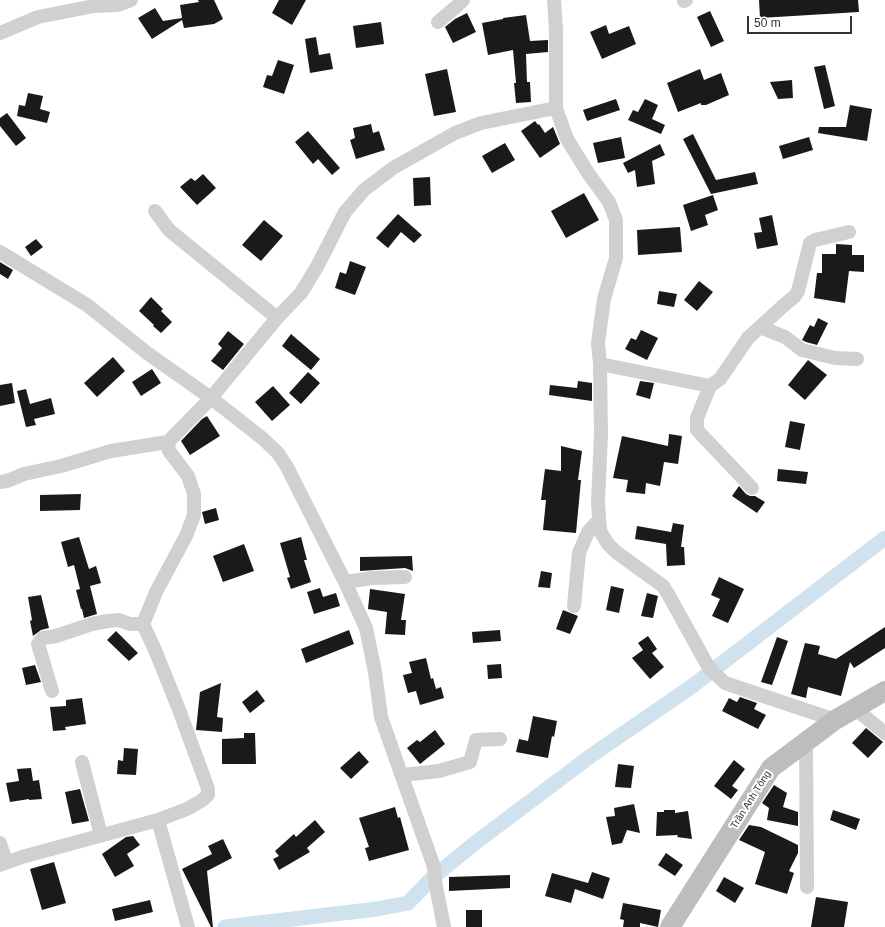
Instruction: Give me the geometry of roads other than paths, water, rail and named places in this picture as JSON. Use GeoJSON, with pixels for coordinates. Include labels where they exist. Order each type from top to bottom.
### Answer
{"type":"FeatureCollection","features":[{"type":"Feature","properties":{"kind":"street"},"geometry":{"type":"LineString","coordinates":[[0,33],[38,17],[92,3],[118,5],[131,0]]}},
{"type":"Feature","properties":{"kind":"street"},"geometry":{"type":"LineString","coordinates":[[438,22],[462,0]]}},
{"type":"Feature","properties":{"kind":"street"},"geometry":{"type":"LineString","coordinates":[[554,0],[556,30],[556,108],[568,139],[588,173],[609,202],[616,220],[616,258],[604,299],[598,343],[600,364],[601,434],[598,503],[600,531],[608,544],[616,552],[663,586],[712,670],[725,683],[835,720]]}},
{"type":"Feature","properties":{"kind":"street"},"geometry":{"type":"LineString","coordinates":[[0,482],[24,474],[61,466],[111,451],[168,442],[211,398],[277,318],[301,293],[318,265],[345,212],[364,190],[393,168],[462,130],[480,123],[556,108]]}},
{"type":"Feature","properties":{"kind":"street"},"geometry":{"type":"LineString","coordinates":[[155,211],[169,230],[277,318]]}},
{"type":"Feature","properties":{"kind":"street"},"geometry":{"type":"LineString","coordinates":[[752,488],[697,430],[697,418],[710,386],[720,379],[748,338],[795,296],[798,291],[810,243],[815,240],[849,232]]}},
{"type":"Feature","properties":{"kind":"street"},"geometry":{"type":"LineString","coordinates":[[0,252],[87,305],[147,353],[211,398],[262,438],[278,453],[345,582],[366,628],[375,672],[381,717],[434,867],[435,881],[444,927]]}},
{"type":"Feature","properties":{"kind":"street"},"geometry":{"type":"LineString","coordinates":[[760,327],[785,337],[802,350],[835,358],[857,359]]}},
{"type":"Feature","properties":{"kind":"street"},"geometry":{"type":"LineString","coordinates":[[600,364],[710,386]]}},
{"type":"Feature","properties":{"kind":"street"},"geometry":{"type":"LineString","coordinates":[[0,843],[3,864],[158,820],[187,809],[208,795],[208,789],[158,657],[143,624],[156,592],[186,536],[194,515],[194,494],[188,476],[169,451],[168,442]]}},
{"type":"Feature","properties":{"kind":"street"},"geometry":{"type":"LineString","coordinates":[[574,606],[579,554],[588,532],[599,520]]}},
{"type":"Feature","properties":{"kind":"street"},"geometry":{"type":"LineString","coordinates":[[345,582],[372,578],[405,577]]}},
{"type":"Feature","properties":{"kind":"street"},"geometry":{"type":"LineString","coordinates":[[52,691],[38,644],[43,638],[56,636],[92,624],[108,621],[119,620],[130,624],[143,624]]}},
{"type":"Feature","properties":{"kind":"street","name":"Trần Anh Tông"},"geometry":{"type":"LineString","coordinates":[[670,927],[771,768],[835,720],[885,691]]}},
{"type":"Feature","properties":{"kind":"street"},"geometry":{"type":"LineString","coordinates":[[854,708],[885,733]]}},
{"type":"Feature","properties":{"kind":"street"},"geometry":{"type":"LineString","coordinates":[[402,776],[439,771],[470,762],[476,740],[500,739]]}},
{"type":"Feature","properties":{"kind":"street"},"geometry":{"type":"LineString","coordinates":[[806,741],[807,887]]}},
{"type":"Feature","properties":{"kind":"street"},"geometry":{"type":"LineString","coordinates":[[82,762],[101,835]]}},
{"type":"Feature","properties":{"kind":"street"},"geometry":{"type":"LineString","coordinates":[[158,820],[187,925]]}},
{"type":"Feature","properties":{"kind":"waterway"},"geometry":{"type":"LineString","coordinates":[[225,927],[377,909],[408,903],[431,879],[475,843],[592,755],[691,687],[885,538]]}}]}
